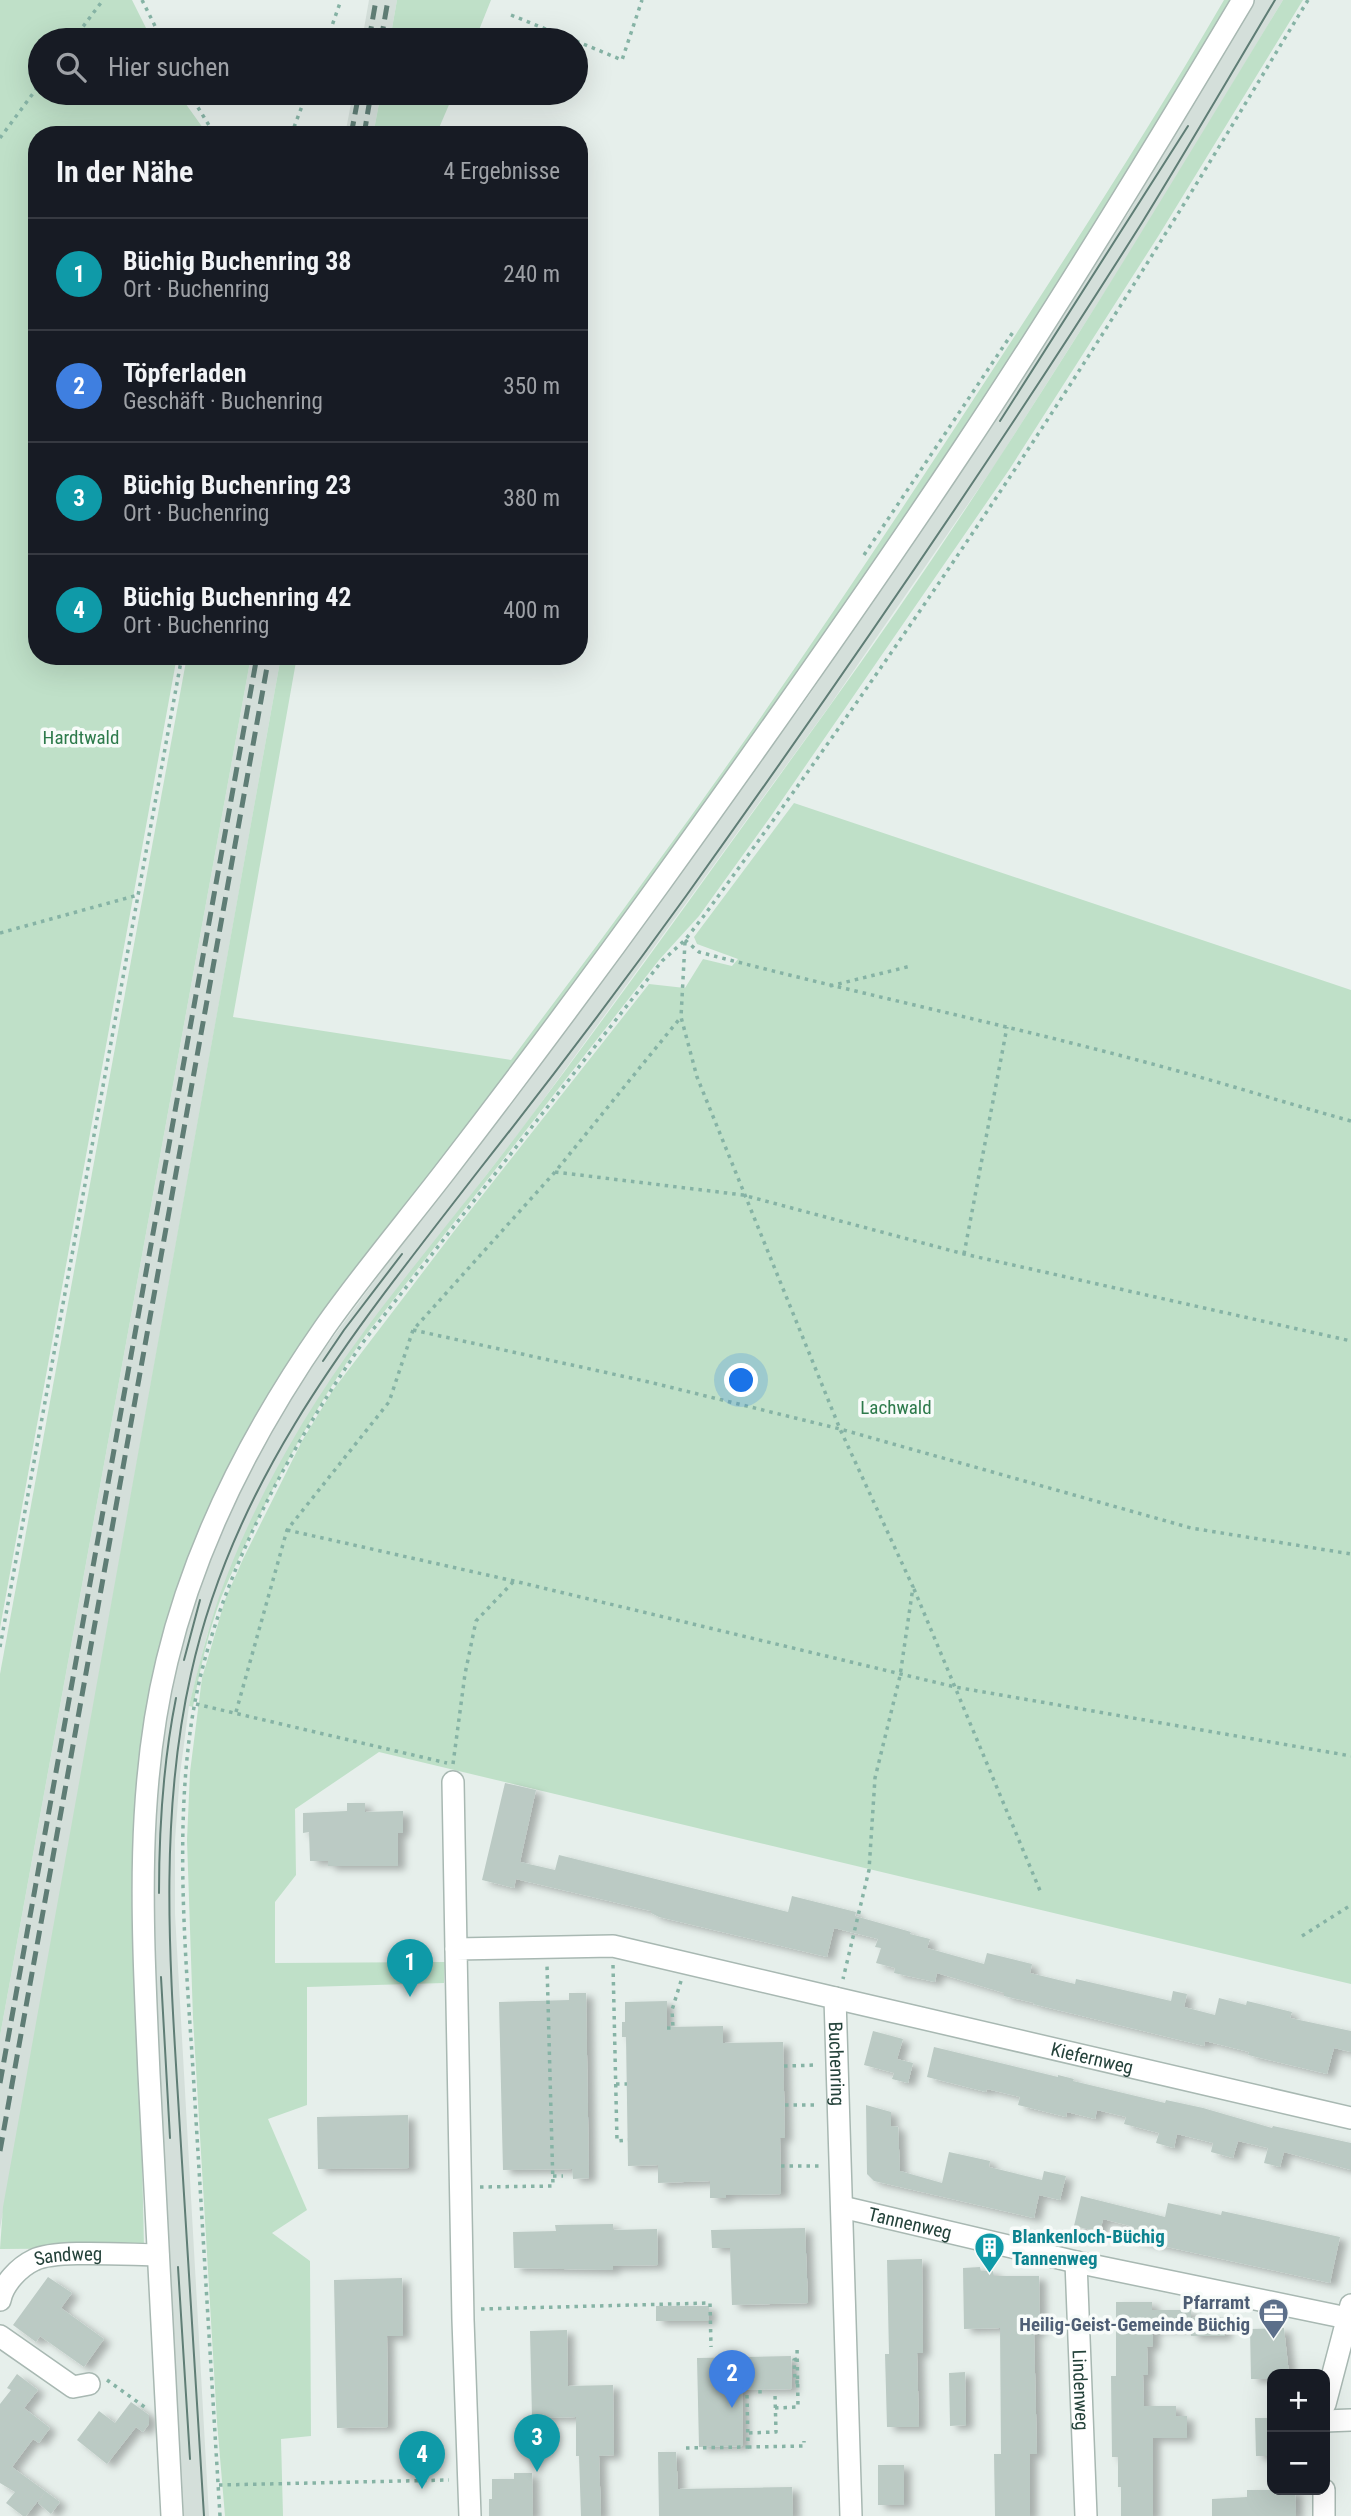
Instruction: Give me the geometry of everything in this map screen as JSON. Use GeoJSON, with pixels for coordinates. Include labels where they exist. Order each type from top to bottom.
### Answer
{"type":"FeatureCollection","features":[{"type":"Feature","properties":{"kind":"street"},"geometry":{"type":"LineString","coordinates":[[172,2516],[143,1913],[143,1840],[156,1712],[188,1583],[232,1481],[268,1415],[327,1326],[551,1034],[799,688],[965,446],[1119,207],[1243,0]]}},
{"type":"Feature","properties":{"kind":"street"},"geometry":{"type":"LineString","coordinates":[[453,1773],[463,2309],[470,2516]]}},
{"type":"Feature","properties":{"kind":"street","name":"Buchenring"},"geometry":{"type":"LineString","coordinates":[[456,1949],[613,1946],[835,1998],[850,2516]]}},
{"type":"Feature","properties":{"kind":"street","name":"Kiefernweg"},"geometry":{"type":"LineString","coordinates":[[835,1998],[1351,2118]]}},
{"type":"Feature","properties":{"kind":"street","name":"Tannenweg"},"geometry":{"type":"LineString","coordinates":[[842,2207],[1076,2262],[1349,2311]]}},
{"type":"Feature","properties":{"kind":"street","name":"Sandweg"},"geometry":{"type":"LineString","coordinates":[[0,2300],[1,2294],[16,2273],[35,2259],[56,2255],[158,2255]]}},
{"type":"Feature","properties":{"kind":"street","name":"Lindenweg"},"geometry":{"type":"LineString","coordinates":[[1076,2262],[1086,2516]]}},
{"type":"Feature","properties":{"kind":"street"},"geometry":{"type":"LineString","coordinates":[[1330,2385],[1349,2311]]}},
{"type":"Feature","properties":{"kind":"street"},"geometry":{"type":"LineString","coordinates":[[0,2336],[73,2387],[89,2384]]}},
{"type":"Feature","properties":{"kind":"street"},"geometry":{"type":"LineString","coordinates":[[1330,2421],[1351,2420]]}},
{"type":"Feature","properties":{"kind":"street"},"geometry":{"type":"LineString","coordinates":[[1324,2495],[1324,2516]]}},
{"type":"Feature","properties":{"kind":"path"},"geometry":{"type":"LineString","coordinates":[[82,28],[103,0]]}},
{"type":"Feature","properties":{"kind":"path"},"geometry":{"type":"LineString","coordinates":[[142,0],[156,28]]}},
{"type":"Feature","properties":{"kind":"path"},"geometry":{"type":"LineString","coordinates":[[331,28],[341,0]]}},
{"type":"Feature","properties":{"kind":"path"},"geometry":{"type":"LineString","coordinates":[[588,46],[622,60],[642,0]]}},
{"type":"Feature","properties":{"kind":"path"},"geometry":{"type":"LineString","coordinates":[[220,2516],[185,1913],[186,1773],[195,1704],[223,1598],[271,1495],[331,1389],[364,1341],[662,961],[685,940],[823,753],[1013,472],[1164,237],[1308,0]]}},
{"type":"Feature","properties":{"kind":"path"},"geometry":{"type":"LineString","coordinates":[[511,15],[543,28]]}},
{"type":"Feature","properties":{"kind":"path"},"geometry":{"type":"LineString","coordinates":[[0,138],[28,100]]}},
{"type":"Feature","properties":{"kind":"path"},"geometry":{"type":"LineString","coordinates":[[196,105],[209,126]]}},
{"type":"Feature","properties":{"kind":"path"},"geometry":{"type":"LineString","coordinates":[[294,126],[302,105]]}},
{"type":"Feature","properties":{"kind":"path"},"geometry":{"type":"LineString","coordinates":[[862,559],[1020,321]]}},
{"type":"Feature","properties":{"kind":"path"},"geometry":{"type":"LineString","coordinates":[[0,1647],[180,665]]}},
{"type":"Feature","properties":{"kind":"path"},"geometry":{"type":"LineString","coordinates":[[0,933],[138,895]]}},
{"type":"Feature","properties":{"kind":"path"},"geometry":{"type":"LineString","coordinates":[[685,940],[699,952],[1178,1071],[1351,1122]]}},
{"type":"Feature","properties":{"kind":"path"},"geometry":{"type":"LineString","coordinates":[[685,940],[681,1017],[697,1077],[840,1429],[913,1587],[1041,1893]]}},
{"type":"Feature","properties":{"kind":"path"},"geometry":{"type":"LineString","coordinates":[[828,986],[911,966]]}},
{"type":"Feature","properties":{"kind":"path"},"geometry":{"type":"LineString","coordinates":[[236,1712],[287,1530],[389,1402],[413,1330],[555,1172],[681,1017]]}},
{"type":"Feature","properties":{"kind":"path"},"geometry":{"type":"LineString","coordinates":[[964,1254],[1007,1027]]}},
{"type":"Feature","properties":{"kind":"path"},"geometry":{"type":"LineString","coordinates":[[555,1172],[743,1195],[964,1254],[1351,1341]]}},
{"type":"Feature","properties":{"kind":"path"},"geometry":{"type":"LineString","coordinates":[[413,1330],[649,1382],[840,1429],[1191,1528],[1351,1554]]}},
{"type":"Feature","properties":{"kind":"path"},"geometry":{"type":"LineString","coordinates":[[287,1530],[514,1581],[900,1676],[1351,1756]]}},
{"type":"Feature","properties":{"kind":"path"},"geometry":{"type":"LineString","coordinates":[[195,1704],[236,1712],[453,1773],[465,1674],[476,1621],[514,1581]]}},
{"type":"Feature","properties":{"kind":"path"},"geometry":{"type":"LineString","coordinates":[[835,1998],[842,1983],[869,1870],[875,1779],[900,1676],[913,1587]]}},
{"type":"Feature","properties":{"kind":"path"},"geometry":{"type":"LineString","coordinates":[[1302,1936],[1351,1905]]}},
{"type":"Feature","properties":{"kind":"path"},"geometry":{"type":"LineString","coordinates":[[613,1946],[617,2141],[628,2140]]}},
{"type":"Feature","properties":{"kind":"path"},"geometry":{"type":"LineString","coordinates":[[461,2188],[553,2186],[546,1948]]}},
{"type":"Feature","properties":{"kind":"path"},"geometry":{"type":"LineString","coordinates":[[667,2028],[673,2028],[672,2010],[686,1963]]}},
{"type":"Feature","properties":{"kind":"path"},"geometry":{"type":"LineString","coordinates":[[784,2066],[837,2065]]}},
{"type":"Feature","properties":{"kind":"path"},"geometry":{"type":"LineString","coordinates":[[615,2084],[627,2084]]}},
{"type":"Feature","properties":{"kind":"path"},"geometry":{"type":"LineString","coordinates":[[785,2105],[838,2104]]}},
{"type":"Feature","properties":{"kind":"path"},"geometry":{"type":"LineString","coordinates":[[781,2166],[840,2165]]}},
{"type":"Feature","properties":{"kind":"path"},"geometry":{"type":"LineString","coordinates":[[552,2176],[563,2176]]}},
{"type":"Feature","properties":{"kind":"path"},"geometry":{"type":"LineString","coordinates":[[463,2309],[710,2303],[711,2347]]}},
{"type":"Feature","properties":{"kind":"path"},"geometry":{"type":"LineString","coordinates":[[775,2408],[801,2407],[797,2346]]}},
{"type":"Feature","properties":{"kind":"path"},"geometry":{"type":"LineString","coordinates":[[797,2359],[794,2360],[793,2372],[794,2382],[799,2382]]}},
{"type":"Feature","properties":{"kind":"path"},"geometry":{"type":"LineString","coordinates":[[89,2384],[106,2378],[151,2411]]}},
{"type":"Feature","properties":{"kind":"path"},"geometry":{"type":"LineString","coordinates":[[747,2395],[745,2404],[748,2447]]}},
{"type":"Feature","properties":{"kind":"path"},"geometry":{"type":"LineString","coordinates":[[748,2433],[776,2432],[775,2395]]}},
{"type":"Feature","properties":{"kind":"path"},"geometry":{"type":"LineString","coordinates":[[686,2448],[804,2446],[804,2441]]}},
{"type":"Feature","properties":{"kind":"path"},"geometry":{"type":"LineString","coordinates":[[218,2485],[469,2479]]}},
{"type":"Feature","properties":{"kind":"shaded area"},"geometry":{"type":"Polygon","coordinates":[[[369,0],[397,0],[392,28],[364,28],[369,0]]]}},
{"type":"Feature","properties":{"kind":"shaded area"},"geometry":{"type":"Polygon","coordinates":[[[1254,0],[1283,0],[1148,224],[995,465],[828,708],[522,1129],[359,1339],[295,1438],[264,1494],[235,1557],[207,1635],[189,1706],[175,1840],[175,1914],[209,2516],[181,2516],[156,2019],[152,1840],[166,1714],[175,1669],[198,1586],[241,1483],[275,1421],[306,1374],[426,1211],[558,1041],[810,694],[1129,212],[1254,0]]]}},
{"type":"Feature","properties":{"kind":"shaded area"},"geometry":{"type":"Polygon","coordinates":[[[351,105],[379,105],[375,126],[347,126],[351,105]]]}},
{"type":"Feature","properties":{"kind":"shaded area"},"geometry":{"type":"Polygon","coordinates":[[[249,665],[279,665],[0,2229],[0,2036],[249,665]]]}},
{"type":"Feature","properties":{"kind":"green space","name":"Hardtwald"},"geometry":{"type":"Polygon","coordinates":[[[0,0],[132,0],[146,28],[28,28],[28,105],[187,105],[202,126],[28,126],[28,665],[175,665],[0,1628],[0,0]]]}},
{"type":"Feature","properties":{"kind":"green space"},"geometry":{"type":"Polygon","coordinates":[[[397,0],[491,0],[480,28],[392,28],[397,0]]]}},
{"type":"Feature","properties":{"kind":"green space"},"geometry":{"type":"Polygon","coordinates":[[[1224,0],[1233,0],[1150,145],[958,441],[794,682],[249,1432],[218,1488],[190,1554],[167,1622],[139,2019],[144,2248],[0,2249],[3,2207],[279,665],[295,665],[233,1017],[511,1060],[695,810],[830,617],[960,420],[1171,90],[1224,0]]]}},
{"type":"Feature","properties":{"kind":"green space"},"geometry":{"type":"Polygon","coordinates":[[[1283,0],[1303,0],[1159,235],[1009,470],[699,916],[659,960],[362,1340],[332,1385],[279,1477],[229,1579],[208,1638],[193,1707],[189,1706],[219,1597],[232,1563],[280,1462],[318,1398],[380,1311],[599,1024],[885,627],[1061,362],[1283,0]]]}},
{"type":"Feature","properties":{"kind":"green space"},"geometry":{"type":"Polygon","coordinates":[[[379,105],[449,105],[440,126],[375,126],[379,105]]]}},
{"type":"Feature","properties":{"kind":"green space"},"geometry":{"type":"Polygon","coordinates":[[[185,665],[249,665],[0,2036],[0,1674],[185,665]]]}},
{"type":"Feature","properties":{"kind":"green space","name":"Lachwald"},"geometry":{"type":"Polygon","coordinates":[[[794,803],[1351,990],[1351,1984],[379,1752],[295,1809],[296,1875],[275,1902],[275,1963],[445,1962],[444,1983],[307,1987],[307,2105],[268,2119],[307,2210],[272,2233],[310,2261],[311,2436],[281,2439],[283,2516],[225,2516],[193,2018],[187,1840],[190,1772],[202,1678],[225,1600],[302,1441],[333,1390],[649,984],[685,988],[703,959],[732,966],[738,959],[697,944],[694,937],[794,803]]]}},
{"type":"Feature","properties":{"kind":"building"},"geometry":{"type":"Polygon","coordinates":[[[505,1783],[536,1790],[520,1862],[555,1870],[559,1855],[788,1912],[792,1896],[856,1912],[855,1916],[930,1939],[927,1948],[984,1964],[987,1953],[1032,1964],[1030,1973],[1075,1984],[1076,1979],[1171,2001],[1173,1991],[1187,1994],[1184,2007],[1215,2015],[1219,1998],[1246,2005],[1247,2001],[1292,2012],[1290,2018],[1351,2031],[1351,2052],[1334,2048],[1327,2074],[1248,2055],[1249,2052],[1205,2041],[1204,2046],[1033,2004],[937,1973],[935,1982],[894,1973],[895,1968],[876,1963],[881,1948],[875,1947],[878,1939],[834,1928],[827,1957],[516,1879],[514,1888],[482,1880],[505,1783]]]}},
{"type":"Feature","properties":{"kind":"building"},"geometry":{"type":"Polygon","coordinates":[[[347,1803],[365,1803],[365,1812],[403,1811],[403,1833],[398,1833],[398,1866],[328,1866],[328,1861],[310,1861],[309,1832],[303,1833],[303,1813],[347,1811],[347,1803]]]}},
{"type":"Feature","properties":{"kind":"building"},"geometry":{"type":"Polygon","coordinates":[[[569,1993],[586,1993],[589,2178],[573,2179],[572,2169],[503,2170],[499,2002],[569,2000],[569,1993]]]}},
{"type":"Feature","properties":{"kind":"building"},"geometry":{"type":"Polygon","coordinates":[[[667,2001],[667,2027],[723,2026],[723,2043],[783,2042],[785,2138],[780,2138],[781,2194],[710,2198],[710,2181],[658,2183],[658,2165],[628,2166],[626,2037],[622,2037],[625,2002],[667,2001]]]}},
{"type":"Feature","properties":{"kind":"building"},"geometry":{"type":"Polygon","coordinates":[[[873,2031],[903,2039],[897,2059],[913,2063],[908,2083],[892,2079],[894,2073],[864,2065],[873,2031]]]}},
{"type":"Feature","properties":{"kind":"building"},"geometry":{"type":"Polygon","coordinates":[[[934,2047],[1165,2103],[1166,2100],[1203,2108],[1272,2128],[1273,2126],[1351,2143],[1351,2170],[1284,2152],[1280,2167],[1264,2163],[1268,2148],[1238,2141],[1233,2158],[1211,2152],[1213,2143],[1177,2134],[1174,2148],[1156,2143],[1159,2133],[1124,2124],[1126,2117],[1097,2110],[1095,2119],[1067,2112],[1066,2117],[1018,2105],[1020,2097],[987,2089],[986,2092],[927,2077],[934,2047]]]}},
{"type":"Feature","properties":{"kind":"building"},"geometry":{"type":"Polygon","coordinates":[[[866,2105],[891,2112],[891,2126],[898,2127],[900,2171],[942,2183],[949,2152],[990,2161],[989,2167],[1042,2180],[1044,2171],[1066,2176],[1060,2200],[1039,2195],[1034,2218],[874,2181],[867,2174],[866,2105]]]}},
{"type":"Feature","properties":{"kind":"building"},"geometry":{"type":"Polygon","coordinates":[[[408,2115],[409,2168],[318,2169],[317,2117],[408,2115]]]}},
{"type":"Feature","properties":{"kind":"building"},"geometry":{"type":"Polygon","coordinates":[[[1081,2196],[1165,2217],[1168,2203],[1221,2215],[1222,2211],[1340,2237],[1330,2283],[1131,2239],[1134,2227],[1103,2219],[1100,2232],[1074,2226],[1081,2196]]]}},
{"type":"Feature","properties":{"kind":"building"},"geometry":{"type":"Polygon","coordinates":[[[613,2224],[613,2230],[657,2229],[658,2265],[613,2266],[613,2270],[514,2268],[513,2232],[556,2231],[555,2225],[613,2224]]]}},
{"type":"Feature","properties":{"kind":"building"},"geometry":{"type":"Polygon","coordinates":[[[805,2228],[808,2303],[732,2305],[730,2248],[712,2248],[711,2230],[805,2228]]]}},
{"type":"Feature","properties":{"kind":"building"},"geometry":{"type":"Polygon","coordinates":[[[922,2259],[923,2353],[917,2353],[919,2427],[887,2427],[887,2260],[922,2259]]]}},
{"type":"Feature","properties":{"kind":"building"},"geometry":{"type":"Polygon","coordinates":[[[980,2267],[981,2271],[993,2271],[994,2276],[1039,2276],[1040,2332],[1034,2332],[1037,2454],[1030,2454],[1030,2516],[995,2516],[994,2454],[1001,2454],[1000,2328],[964,2329],[963,2268],[980,2267]]]}},
{"type":"Feature","properties":{"kind":"building"},"geometry":{"type":"Polygon","coordinates":[[[48,2277],[72,2293],[61,2308],[104,2339],[84,2367],[40,2336],[36,2342],[13,2325],[48,2277]]]}},
{"type":"Feature","properties":{"kind":"building"},"geometry":{"type":"Polygon","coordinates":[[[402,2278],[403,2336],[387,2336],[388,2427],[337,2428],[334,2280],[402,2278]]]}},
{"type":"Feature","properties":{"kind":"building"},"geometry":{"type":"Polygon","coordinates":[[[1116,2302],[1152,2302],[1152,2310],[1191,2310],[1191,2318],[1225,2317],[1225,2336],[1191,2336],[1191,2328],[1153,2329],[1153,2346],[1147,2347],[1148,2375],[1143,2375],[1144,2406],[1176,2406],[1176,2416],[1187,2416],[1187,2438],[1153,2438],[1153,2516],[1121,2516],[1118,2457],[1112,2457],[1111,2376],[1116,2376],[1116,2302]]]}},
{"type":"Feature","properties":{"kind":"building"},"geometry":{"type":"Polygon","coordinates":[[[656,2306],[709,2306],[709,2321],[656,2321],[656,2306]]]}},
{"type":"Feature","properties":{"kind":"building"},"geometry":{"type":"Polygon","coordinates":[[[1284,2328],[1288,2369],[1267,2369],[1267,2379],[1251,2379],[1250,2329],[1284,2328]]]}},
{"type":"Feature","properties":{"kind":"building"},"geometry":{"type":"Polygon","coordinates":[[[567,2330],[568,2386],[613,2385],[614,2455],[599,2456],[601,2516],[581,2516],[576,2417],[532,2418],[530,2331],[567,2330]]]}},
{"type":"Feature","properties":{"kind":"building"},"geometry":{"type":"Polygon","coordinates":[[[791,2356],[792,2389],[742,2390],[743,2446],[699,2447],[697,2358],[791,2356]]]}},
{"type":"Feature","properties":{"kind":"building"},"geometry":{"type":"Polygon","coordinates":[[[965,2372],[966,2425],[950,2426],[949,2373],[965,2372]]]}},
{"type":"Feature","properties":{"kind":"building"},"geometry":{"type":"Polygon","coordinates":[[[17,2374],[38,2390],[24,2408],[50,2428],[39,2443],[33,2439],[12,2467],[60,2502],[51,2514],[38,2503],[45,2492],[26,2516],[23,2516],[6,2503],[15,2492],[0,2483],[0,2404],[11,2390],[7,2388],[17,2374]]]}},
{"type":"Feature","properties":{"kind":"building"},"geometry":{"type":"Polygon","coordinates":[[[131,2402],[149,2415],[149,2424],[143,2432],[136,2427],[107,2464],[77,2440],[99,2411],[115,2423],[131,2402]]]}},
{"type":"Feature","properties":{"kind":"building"},"geometry":{"type":"Polygon","coordinates":[[[1255,2418],[1267,2418],[1267,2456],[1256,2456],[1255,2418]]]}},
{"type":"Feature","properties":{"kind":"building"},"geometry":{"type":"Polygon","coordinates":[[[658,2452],[676,2452],[678,2489],[792,2487],[793,2516],[659,2516],[658,2452]]]}},
{"type":"Feature","properties":{"kind":"building"},"geometry":{"type":"Polygon","coordinates":[[[878,2465],[904,2465],[904,2505],[878,2505],[878,2465]]]}},
{"type":"Feature","properties":{"kind":"building"},"geometry":{"type":"Polygon","coordinates":[[[514,2473],[532,2473],[533,2516],[489,2516],[492,2479],[514,2479],[514,2473]]]}},
{"type":"Feature","properties":{"kind":"building"},"geometry":{"type":"Polygon","coordinates":[[[1247,2490],[1267,2490],[1267,2495],[1295,2495],[1296,2516],[1212,2516],[1212,2499],[1247,2497],[1247,2490]]]}},
{"type":"Feature","properties":{"kind":"tram line"},"geometry":{"type":"LineString","coordinates":[[204,2516],[173,2016],[170,1844],[180,1730],[191,1674],[211,1601],[237,1533],[269,1468],[346,1346],[661,931],[919,562],[1143,221],[1275,0]]}},
{"type":"Feature","properties":{"kind":"tram line"},"geometry":{"type":"LineString","coordinates":[[1000,421],[1188,126]]}},
{"type":"Feature","properties":{"kind":"tram line"},"geometry":{"type":"LineString","coordinates":[[323,1361],[402,1254]]}},
{"type":"Feature","properties":{"kind":"tram line"},"geometry":{"type":"LineString","coordinates":[[184,1660],[200,1600]]}},
{"type":"Feature","properties":{"kind":"tram line"},"geometry":{"type":"LineString","coordinates":[[159,1893],[163,1795],[176,1698]]}},
{"type":"Feature","properties":{"kind":"tram line"},"geometry":{"type":"LineString","coordinates":[[161,1977],[170,2138]]}},
{"type":"Feature","properties":{"kind":"tram line"},"geometry":{"type":"LineString","coordinates":[[178,2267],[190,2459]]}},
{"type":"Feature","properties":{"kind":"railway"},"geometry":{"type":"LineString","coordinates":[[371,28],[376,0]]}},
{"type":"Feature","properties":{"kind":"railway"},"geometry":{"type":"LineString","coordinates":[[383,28],[388,0]]}},
{"type":"Feature","properties":{"kind":"railway"},"geometry":{"type":"LineString","coordinates":[[353,126],[357,105]]}},
{"type":"Feature","properties":{"kind":"railway"},"geometry":{"type":"LineString","coordinates":[[366,126],[369,105]]}},
{"type":"Feature","properties":{"kind":"railway"},"geometry":{"type":"LineString","coordinates":[[0,2083],[255,665]]}},
{"type":"Feature","properties":{"kind":"railway"},"geometry":{"type":"LineString","coordinates":[[0,2151],[267,665]]}},
{"type":"Feature","properties":{"kind":"place","name":"Büchig Buchenring 38"},"geometry":{"type":"Point","coordinates":[410,1997]}},
{"type":"Feature","properties":{"kind":"place","name":"Blankenloch-Büchig Tannenweg"},"geometry":{"type":"Point","coordinates":[989,2274]}},
{"type":"Feature","properties":{"kind":"place","name":"Pfarramt Heilig-Geist-Gemeinde Büchig"},"geometry":{"type":"Point","coordinates":[1273,2340]}},
{"type":"Feature","properties":{"kind":"place","name":"Töpferladen"},"geometry":{"type":"Point","coordinates":[732,2408]}},
{"type":"Feature","properties":{"kind":"place","name":"Büchig Buchenring 23"},"geometry":{"type":"Point","coordinates":[537,2472]}},
{"type":"Feature","properties":{"kind":"place","name":"Büchig Buchenring 42"},"geometry":{"type":"Point","coordinates":[422,2489]}}]}
